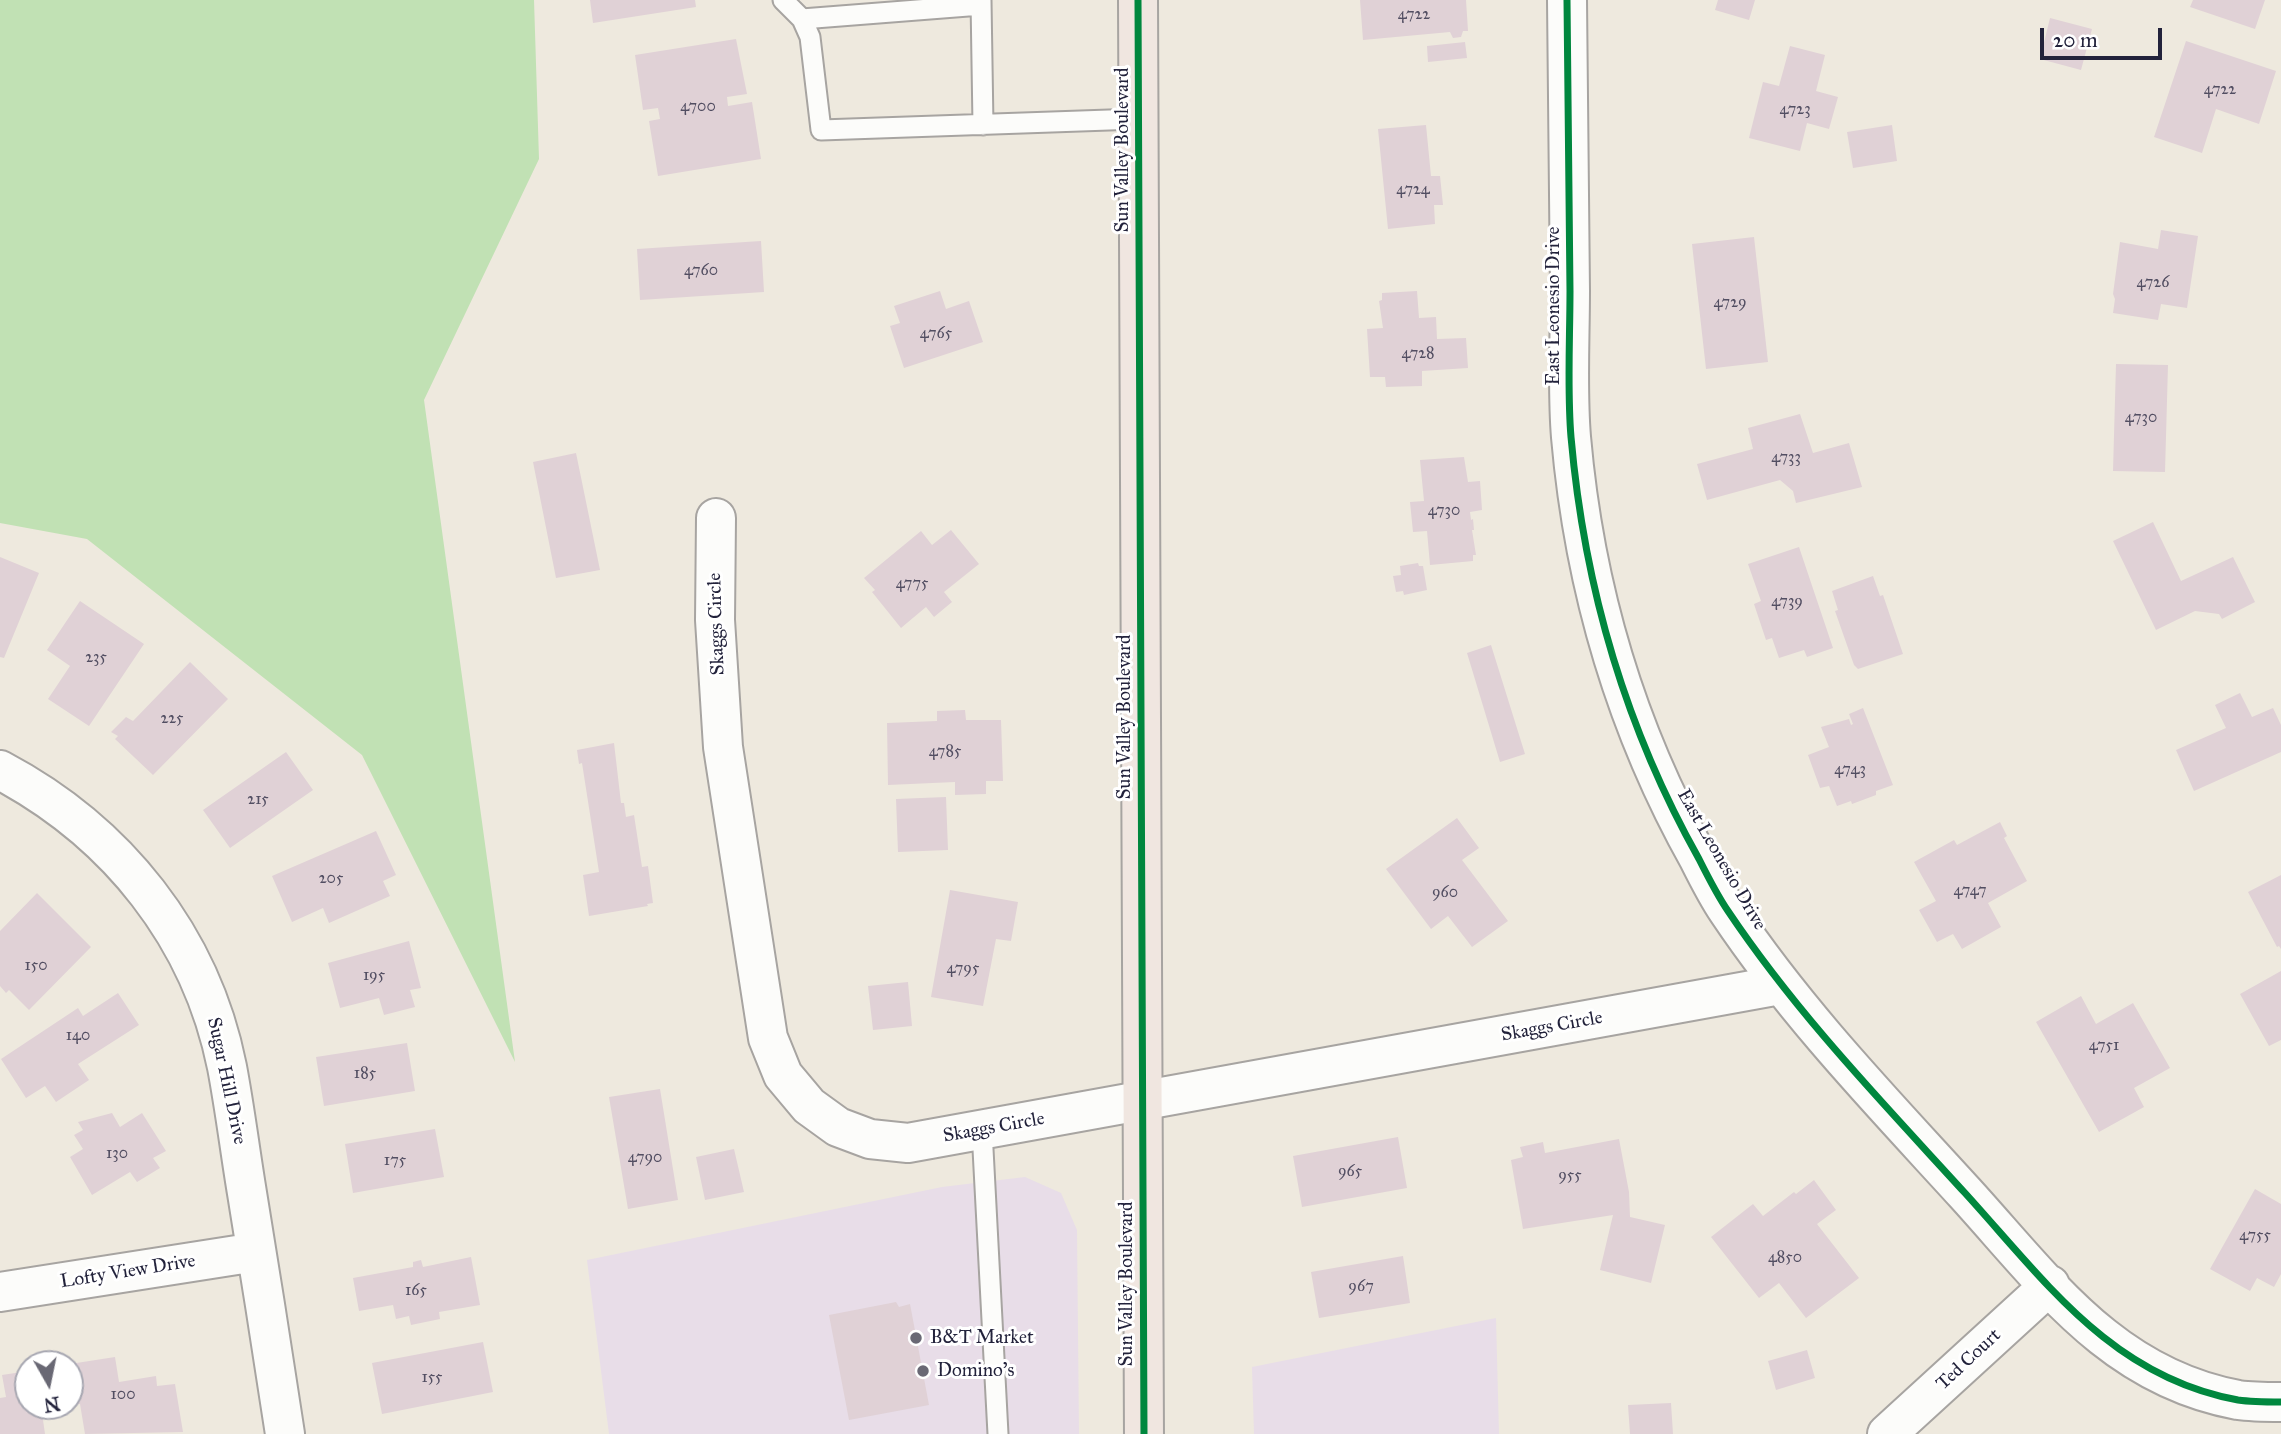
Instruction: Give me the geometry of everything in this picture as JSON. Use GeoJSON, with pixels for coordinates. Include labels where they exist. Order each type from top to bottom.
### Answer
{"type":"FeatureCollection","features":[{"type":"Feature","properties":{"kind":"main road","name":"Sun Valley Boulevard"},"geometry":{"type":"LineString","coordinates":[[1138,0],[1144,1434]]}},
{"type":"Feature","properties":{"kind":"street","name":"East Leonesio Drive"},"geometry":{"type":"LineString","coordinates":[[1567,0],[1571,433],[1581,524],[1602,622],[1634,725],[1674,816],[1726,908],[1780,985],[1836,1053],[2098,1335],[2138,1364],[2185,1386],[2241,1400],[2281,1402]]}},
{"type":"Feature","properties":{"kind":"street","name":"Skaggs Circle"},"geometry":{"type":"LineString","coordinates":[[716,518],[715,620],[723,747],[768,1038],[783,1075],[808,1106],[838,1127],[870,1139],[908,1143],[1780,985]]}},
{"type":"Feature","properties":{"kind":"street","name":"Sugar Hill Drive"},"geometry":{"type":"LineString","coordinates":[[0,770],[79,821],[148,892],[183,946],[209,1002],[227,1067],[285,1434]]}},
{"type":"Feature","properties":{"kind":"street","name":"Lofty View Drive"},"geometry":{"type":"LineString","coordinates":[[0,1292],[256,1252]]}},
{"type":"Feature","properties":{"kind":"street","name":"Ted Court"},"geometry":{"type":"LineString","coordinates":[[1887,1434],[2050,1285]]}},
{"type":"Feature","properties":{"kind":"lane"},"geometry":{"type":"LineString","coordinates":[[783,0],[802,19],[810,37],[821,131],[1139,119]]}},
{"type":"Feature","properties":{"kind":"lane"},"geometry":{"type":"LineString","coordinates":[[802,19],[981,2],[983,125]]}},
{"type":"Feature","properties":{"kind":"lane"},"geometry":{"type":"LineString","coordinates":[[982,1130],[998,1434]]}},
{"type":"Feature","properties":{"kind":"shaded area"},"geometry":{"type":"Polygon","coordinates":[[[1025,1177],[1061,1193],[1077,1230],[1079,1434],[609,1434],[587,1260],[942,1187],[1025,1177]]]}},
{"type":"Feature","properties":{"kind":"shaded area"},"geometry":{"type":"Polygon","coordinates":[[[1496,1318],[1499,1434],[1254,1434],[1252,1367],[1496,1318]]]}},
{"type":"Feature","properties":{"kind":"green space"},"geometry":{"type":"Polygon","coordinates":[[[0,0],[534,0],[539,159],[424,400],[515,1062],[362,755],[87,539],[0,523],[0,0]]]}},
{"type":"Feature","properties":{"kind":"building"},"geometry":{"type":"Polygon","coordinates":[[[590,0],[695,0],[696,7],[593,23],[590,0]]]}},
{"type":"Feature","properties":{"kind":"building"},"geometry":{"type":"Polygon","coordinates":[[[1360,0],[1466,0],[1468,31],[1463,31],[1461,37],[1453,38],[1450,32],[1363,40],[1360,0]]]}},
{"type":"Feature","properties":{"kind":"building"},"geometry":{"type":"Polygon","coordinates":[[[1718,0],[1755,0],[1749,20],[1715,10],[1718,0]]]}},
{"type":"Feature","properties":{"kind":"building"},"geometry":{"type":"Polygon","coordinates":[[[2193,0],[2265,0],[2255,29],[2190,7],[2193,0]]]}},
{"type":"Feature","properties":{"kind":"building"},"geometry":{"type":"Polygon","coordinates":[[[2050,18],[2092,29],[2081,70],[2040,59],[2050,18]]]}},
{"type":"Feature","properties":{"kind":"building"},"geometry":{"type":"Polygon","coordinates":[[[736,39],[747,94],[727,97],[728,106],[752,102],[761,159],[658,176],[649,121],[660,119],[658,108],[643,110],[635,55],[736,39]]]}},
{"type":"Feature","properties":{"kind":"building"},"geometry":{"type":"Polygon","coordinates":[[[2186,41],[2276,71],[2259,124],[2216,109],[2202,153],[2154,137],[2186,41]]]}},
{"type":"Feature","properties":{"kind":"building"},"geometry":{"type":"Polygon","coordinates":[[[1465,42],[1467,58],[1428,62],[1427,46],[1465,42]]]}},
{"type":"Feature","properties":{"kind":"building"},"geometry":{"type":"Polygon","coordinates":[[[1790,46],[1825,55],[1816,91],[1838,97],[1829,129],[1807,123],[1800,151],[1749,138],[1763,82],[1779,86],[1790,46]]]}},
{"type":"Feature","properties":{"kind":"building"},"geometry":{"type":"Polygon","coordinates":[[[1426,125],[1431,176],[1440,176],[1443,205],[1434,205],[1435,224],[1388,229],[1378,129],[1426,125]]]}},
{"type":"Feature","properties":{"kind":"building"},"geometry":{"type":"Polygon","coordinates":[[[1892,125],[1897,161],[1853,168],[1847,132],[1892,125]]]}},
{"type":"Feature","properties":{"kind":"building"},"geometry":{"type":"Polygon","coordinates":[[[2161,230],[2198,236],[2187,308],[2161,304],[2158,320],[2113,313],[2120,242],[2158,249],[2161,230]]]}},
{"type":"Feature","properties":{"kind":"building"},"geometry":{"type":"Polygon","coordinates":[[[1754,237],[1768,362],[1706,369],[1692,244],[1754,237]]]}},
{"type":"Feature","properties":{"kind":"building"},"geometry":{"type":"Polygon","coordinates":[[[761,241],[764,292],[640,300],[637,249],[761,241]]]}},
{"type":"Feature","properties":{"kind":"building"},"geometry":{"type":"Polygon","coordinates":[[[940,291],[946,309],[969,301],[983,342],[904,368],[890,326],[900,323],[894,306],[940,291]]]}},
{"type":"Feature","properties":{"kind":"building"},"geometry":{"type":"Polygon","coordinates":[[[1417,291],[1419,318],[1436,317],[1437,339],[1466,338],[1468,368],[1422,371],[1422,386],[1386,387],[1385,377],[1370,377],[1367,329],[1383,328],[1379,301],[1382,300],[1382,293],[1417,291]]]}},
{"type":"Feature","properties":{"kind":"building"},"geometry":{"type":"Polygon","coordinates":[[[2116,364],[2168,365],[2165,472],[2113,471],[2116,364]]]}},
{"type":"Feature","properties":{"kind":"building"},"geometry":{"type":"Polygon","coordinates":[[[1800,414],[1813,453],[1849,443],[1862,487],[1796,503],[1793,491],[1780,480],[1707,500],[1697,464],[1753,449],[1748,428],[1800,414]]]}},
{"type":"Feature","properties":{"kind":"building"},"geometry":{"type":"Polygon","coordinates":[[[576,453],[600,570],[556,578],[533,462],[576,453]]]}},
{"type":"Feature","properties":{"kind":"building"},"geometry":{"type":"Polygon","coordinates":[[[1464,457],[1468,482],[1480,481],[1482,510],[1470,512],[1476,555],[1473,555],[1473,561],[1430,565],[1427,531],[1413,532],[1410,502],[1424,501],[1420,460],[1464,457]]]}},
{"type":"Feature","properties":{"kind":"building"},"geometry":{"type":"Polygon","coordinates":[[[2153,522],[2181,581],[2233,557],[2255,602],[2222,619],[2219,614],[2195,611],[2156,630],[2113,541],[2153,522]]]}},
{"type":"Feature","properties":{"kind":"building"},"geometry":{"type":"Polygon","coordinates":[[[951,530],[979,564],[944,592],[952,602],[934,617],[926,607],[901,628],[864,578],[921,531],[932,545],[951,530]]]}},
{"type":"Feature","properties":{"kind":"building"},"geometry":{"type":"Polygon","coordinates":[[[1799,547],[1833,648],[1807,657],[1804,650],[1779,658],[1772,638],[1766,640],[1754,604],[1761,601],[1748,564],[1799,547]]]}},
{"type":"Feature","properties":{"kind":"building"},"geometry":{"type":"Polygon","coordinates":[[[0,557],[39,573],[4,658],[0,657],[0,557]]]}},
{"type":"Feature","properties":{"kind":"building"},"geometry":{"type":"Polygon","coordinates":[[[1418,563],[1423,566],[1427,590],[1404,595],[1403,591],[1396,592],[1393,576],[1401,575],[1400,566],[1418,563]]]}},
{"type":"Feature","properties":{"kind":"building"},"geometry":{"type":"Polygon","coordinates":[[[1873,576],[1880,596],[1883,595],[1903,654],[1858,669],[1854,665],[1835,611],[1838,610],[1832,591],[1873,576]]]}},
{"type":"Feature","properties":{"kind":"building"},"geometry":{"type":"Polygon","coordinates":[[[80,601],[144,644],[89,726],[48,699],[70,666],[47,650],[80,601]]]}},
{"type":"Feature","properties":{"kind":"building"},"geometry":{"type":"Polygon","coordinates":[[[1491,645],[1525,754],[1500,762],[1467,653],[1491,645]]]}},
{"type":"Feature","properties":{"kind":"building"},"geometry":{"type":"Polygon","coordinates":[[[190,662],[228,699],[153,775],[115,739],[118,736],[111,732],[126,717],[133,721],[190,662]]]}},
{"type":"Feature","properties":{"kind":"building"},"geometry":{"type":"Polygon","coordinates":[[[2240,693],[2252,717],[2273,708],[2281,725],[2281,752],[2194,791],[2176,750],[2226,728],[2215,705],[2240,693]]]}},
{"type":"Feature","properties":{"kind":"building"},"geometry":{"type":"Polygon","coordinates":[[[1863,708],[1893,785],[1852,804],[1851,801],[1837,806],[1829,786],[1820,788],[1808,755],[1829,747],[1821,727],[1849,719],[1851,725],[1853,724],[1849,714],[1863,708]]]}},
{"type":"Feature","properties":{"kind":"building"},"geometry":{"type":"Polygon","coordinates":[[[965,710],[966,720],[1001,720],[1003,781],[986,781],[986,794],[955,795],[955,782],[888,785],[887,723],[937,721],[937,711],[965,710]]]}},
{"type":"Feature","properties":{"kind":"building"},"geometry":{"type":"Polygon","coordinates":[[[614,743],[621,803],[624,803],[626,817],[634,815],[642,867],[648,866],[653,903],[589,916],[583,875],[599,872],[582,763],[579,764],[577,750],[614,743]]]}},
{"type":"Feature","properties":{"kind":"building"},"geometry":{"type":"Polygon","coordinates":[[[286,752],[313,790],[230,848],[203,810],[286,752]]]}},
{"type":"Feature","properties":{"kind":"building"},"geometry":{"type":"Polygon","coordinates":[[[946,797],[948,850],[898,852],[896,799],[946,797]]]}},
{"type":"Feature","properties":{"kind":"building"},"geometry":{"type":"Polygon","coordinates":[[[1457,818],[1479,848],[1462,860],[1508,921],[1472,947],[1448,916],[1431,929],[1386,869],[1457,818]]]}},
{"type":"Feature","properties":{"kind":"building"},"geometry":{"type":"Polygon","coordinates":[[[2000,822],[2007,836],[2004,838],[2027,881],[1988,903],[2001,927],[1962,949],[1953,934],[1937,942],[1919,910],[1936,901],[1914,862],[1954,840],[1957,845],[2000,822]]]}},
{"type":"Feature","properties":{"kind":"building"},"geometry":{"type":"Polygon","coordinates":[[[376,831],[396,875],[383,881],[390,896],[329,923],[323,908],[292,922],[272,876],[376,831]]]}},
{"type":"Feature","properties":{"kind":"building"},"geometry":{"type":"Polygon","coordinates":[[[2281,875],[2281,949],[2277,947],[2248,892],[2281,875]]]}},
{"type":"Feature","properties":{"kind":"building"},"geometry":{"type":"Polygon","coordinates":[[[950,890],[1018,902],[1011,941],[996,939],[983,1006],[931,997],[950,890]]]}},
{"type":"Feature","properties":{"kind":"building"},"geometry":{"type":"Polygon","coordinates":[[[37,893],[91,947],[29,1010],[9,990],[6,993],[0,986],[0,931],[37,893]]]}},
{"type":"Feature","properties":{"kind":"building"},"geometry":{"type":"Polygon","coordinates":[[[409,941],[421,988],[410,990],[415,1007],[384,1015],[379,998],[340,1008],[328,963],[409,941]]]}},
{"type":"Feature","properties":{"kind":"building"},"geometry":{"type":"Polygon","coordinates":[[[2281,971],[2281,1040],[2269,1046],[2240,994],[2281,971]]]}},
{"type":"Feature","properties":{"kind":"building"},"geometry":{"type":"Polygon","coordinates":[[[908,982],[912,1026],[873,1030],[868,986],[908,982]]]}},
{"type":"Feature","properties":{"kind":"building"},"geometry":{"type":"Polygon","coordinates":[[[118,993],[139,1025],[78,1064],[89,1080],[56,1102],[45,1086],[26,1098],[1,1059],[78,1008],[83,1016],[118,993]]]}},
{"type":"Feature","properties":{"kind":"building"},"geometry":{"type":"Polygon","coordinates":[[[2081,996],[2096,1024],[2133,1003],[2170,1068],[2134,1088],[2144,1107],[2099,1132],[2036,1022],[2081,996]]]}},
{"type":"Feature","properties":{"kind":"building"},"geometry":{"type":"Polygon","coordinates":[[[407,1043],[415,1091],[324,1106],[316,1057],[407,1043]]]}},
{"type":"Feature","properties":{"kind":"building"},"geometry":{"type":"Polygon","coordinates":[[[660,1089],[678,1200],[628,1209],[609,1097],[660,1089]]]}},
{"type":"Feature","properties":{"kind":"building"},"geometry":{"type":"Polygon","coordinates":[[[112,1113],[120,1127],[142,1113],[166,1151],[153,1158],[160,1168],[137,1182],[130,1172],[92,1195],[70,1157],[83,1149],[74,1135],[83,1130],[78,1122],[112,1113]]]}},
{"type":"Feature","properties":{"kind":"building"},"geometry":{"type":"Polygon","coordinates":[[[435,1129],[444,1177],[353,1193],[345,1144],[435,1129]]]}},
{"type":"Feature","properties":{"kind":"building"},"geometry":{"type":"Polygon","coordinates":[[[1398,1137],[1407,1188],[1302,1207],[1293,1156],[1398,1137]]]}},
{"type":"Feature","properties":{"kind":"building"},"geometry":{"type":"Polygon","coordinates":[[[1619,1139],[1629,1192],[1630,1217],[1665,1225],[1651,1283],[1600,1270],[1613,1215],[1523,1229],[1511,1160],[1523,1157],[1520,1147],[1543,1142],[1545,1153],[1619,1139]]]}},
{"type":"Feature","properties":{"kind":"building"},"geometry":{"type":"Polygon","coordinates":[[[734,1149],[744,1192],[705,1200],[696,1157],[734,1149]]]}},
{"type":"Feature","properties":{"kind":"building"},"geometry":{"type":"Polygon","coordinates":[[[1814,1180],[1836,1210],[1817,1224],[1859,1278],[1806,1318],[1779,1283],[1759,1298],[1711,1237],[1753,1204],[1763,1216],[1814,1180]]]}},
{"type":"Feature","properties":{"kind":"building"},"geometry":{"type":"Polygon","coordinates":[[[2255,1189],[2281,1204],[2281,1274],[2274,1287],[2257,1278],[2250,1291],[2210,1269],[2255,1189]]]}},
{"type":"Feature","properties":{"kind":"building"},"geometry":{"type":"Polygon","coordinates":[[[1403,1256],[1410,1303],[1319,1318],[1311,1272],[1403,1256]]]}},
{"type":"Feature","properties":{"kind":"building"},"geometry":{"type":"Polygon","coordinates":[[[471,1257],[480,1305],[439,1312],[440,1319],[411,1325],[409,1316],[396,1319],[393,1305],[359,1311],[353,1278],[413,1267],[413,1262],[421,1260],[423,1267],[471,1257]]]}},
{"type":"Feature","properties":{"kind":"building"},"geometry":{"type":"Polygon","coordinates":[[[896,1302],[899,1307],[910,1304],[929,1405],[849,1420],[829,1315],[896,1302]]]}},
{"type":"Feature","properties":{"kind":"building"},"geometry":{"type":"Polygon","coordinates":[[[483,1342],[493,1392],[382,1414],[372,1363],[483,1342]]]}},
{"type":"Feature","properties":{"kind":"building"},"geometry":{"type":"Polygon","coordinates":[[[1807,1350],[1815,1378],[1776,1390],[1768,1361],[1807,1350]]]}},
{"type":"Feature","properties":{"kind":"building"},"geometry":{"type":"Polygon","coordinates":[[[115,1357],[119,1382],[156,1376],[157,1386],[175,1384],[183,1432],[85,1434],[83,1420],[84,1362],[115,1357]]]}},
{"type":"Feature","properties":{"kind":"building"},"geometry":{"type":"Polygon","coordinates":[[[14,1373],[14,1420],[43,1420],[45,1434],[0,1434],[0,1398],[6,1397],[2,1375],[14,1373]]]}},
{"type":"Feature","properties":{"kind":"building"},"geometry":{"type":"Polygon","coordinates":[[[1671,1403],[1673,1434],[1630,1434],[1628,1405],[1671,1403]]]}},
{"type":"Feature","properties":{"kind":"cycle path"},"geometry":{"type":"LineString","coordinates":[[1138,0],[1144,1434]]}},
{"type":"Feature","properties":{"kind":"cycle path"},"geometry":{"type":"LineString","coordinates":[[1567,0],[1569,401],[1577,492],[1586,547],[1613,655],[1650,759],[1673,810],[1724,905],[1782,986],[1872,1091],[2054,1292],[2118,1348],[2154,1370],[2193,1388],[2238,1400],[2281,1402]]}},
{"type":"Feature","properties":{"kind":"place","name":"B&T Market"},"geometry":{"type":"Point","coordinates":[916,1338]}},
{"type":"Feature","properties":{"kind":"place","name":"Domino's"},"geometry":{"type":"Point","coordinates":[923,1371]}}]}
